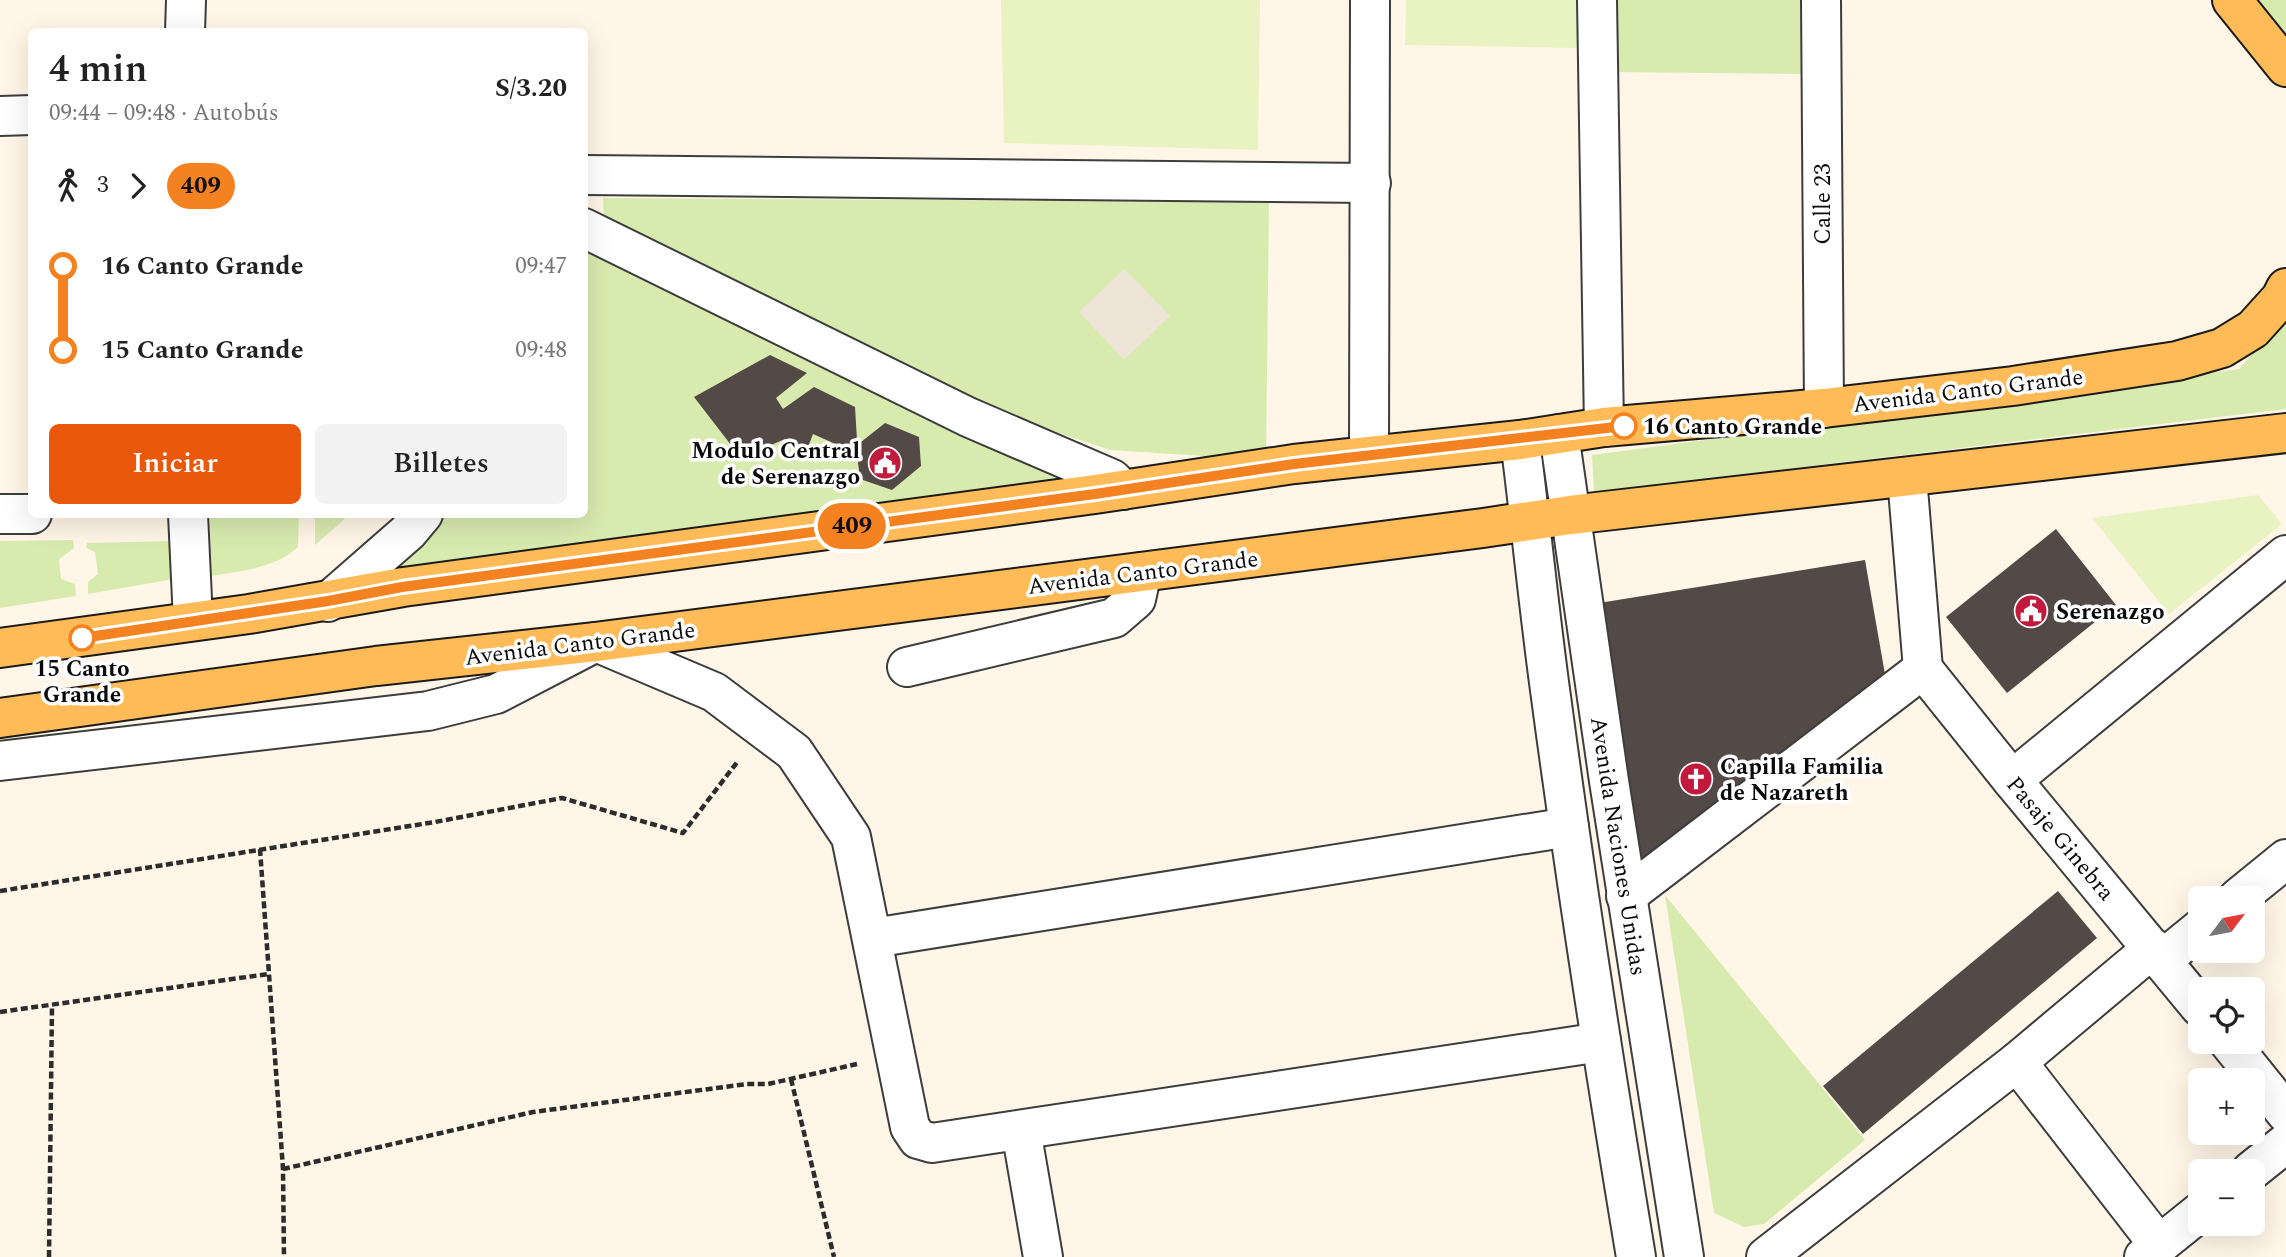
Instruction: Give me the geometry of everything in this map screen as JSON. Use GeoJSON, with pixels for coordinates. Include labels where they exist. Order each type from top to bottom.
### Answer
{"type":"FeatureCollection","features":[{"type":"Feature","properties":{"kind":"main road"},"geometry":{"type":"LineString","coordinates":[[2232,0],[2286,67]]}},
{"type":"Feature","properties":{"kind":"main road","name":"Avenida Canto Grande"},"geometry":{"type":"LineString","coordinates":[[0,648],[328,601],[402,587],[1123,490],[1294,464],[1520,440],[1604,428],[1824,408],[2013,386],[2177,361],[2222,348],[2253,329],[2281,298],[2286,288]]}},
{"type":"Feature","properties":{"kind":"main road","name":"Avenida Canto Grande"},"geometry":{"type":"LineString","coordinates":[[0,718],[376,666],[596,642],[1570,515],[2286,433]]}},
{"type":"Feature","properties":{"kind":"street"},"geometry":{"type":"LineString","coordinates":[[185,28],[186,0]]}},
{"type":"Feature","properties":{"kind":"street"},"geometry":{"type":"LineString","coordinates":[[1369,456],[1370,0]]}},
{"type":"Feature","properties":{"kind":"street"},"geometry":{"type":"LineString","coordinates":[[1597,0],[1604,428]]}},
{"type":"Feature","properties":{"kind":"street","name":"Calle 23"},"geometry":{"type":"LineString","coordinates":[[1821,0],[1824,408]]}},
{"type":"Feature","properties":{"kind":"street"},"geometry":{"type":"LineString","coordinates":[[0,116],[28,115]]}},
{"type":"Feature","properties":{"kind":"street"},"geometry":{"type":"LineString","coordinates":[[588,175],[1371,183]]}},
{"type":"Feature","properties":{"kind":"street"},"geometry":{"type":"LineString","coordinates":[[588,230],[968,417],[1112,479],[1123,490]]}},
{"type":"Feature","properties":{"kind":"street","name":"Avenida Naciones Unidas"},"geometry":{"type":"LineString","coordinates":[[1559,434],[1626,895],[1684,1257]]}},
{"type":"Feature","properties":{"kind":"street","name":"Avenida Naciones Unidas"},"geometry":{"type":"LineString","coordinates":[[1520,440],[1550,694],[1601,1042],[1636,1257]]}},
{"type":"Feature","properties":{"kind":"street"},"geometry":{"type":"LineString","coordinates":[[1626,895],[1923,669],[1907,477]]}},
{"type":"Feature","properties":{"kind":"street"},"geometry":{"type":"LineString","coordinates":[[0,514],[28,514]]}},
{"type":"Feature","properties":{"kind":"street"},"geometry":{"type":"LineString","coordinates":[[188,518],[192,621]]}},
{"type":"Feature","properties":{"kind":"street"},"geometry":{"type":"LineString","coordinates":[[328,601],[408,532],[420,518]]}},
{"type":"Feature","properties":{"kind":"street"},"geometry":{"type":"LineString","coordinates":[[2012,780],[2286,555]]}},
{"type":"Feature","properties":{"kind":"street"},"geometry":{"type":"LineString","coordinates":[[907,667],[1114,618],[1136,599],[1142,572]]}},
{"type":"Feature","properties":{"kind":"street"},"geometry":{"type":"LineString","coordinates":[[0,761],[428,711],[496,694],[596,642],[714,692],[794,752],[851,837],[910,1126],[918,1139],[932,1143],[1601,1042]]}},
{"type":"Feature","properties":{"kind":"street","name":"Pasaje Ginebra"},"geometry":{"type":"LineString","coordinates":[[1923,669],[2188,992]]}},
{"type":"Feature","properties":{"kind":"street"},"geometry":{"type":"LineString","coordinates":[[873,938],[1569,827]]}},
{"type":"Feature","properties":{"kind":"street"},"geometry":{"type":"LineString","coordinates":[[2253,886],[2286,859]]}},
{"type":"Feature","properties":{"kind":"street"},"geometry":{"type":"LineString","coordinates":[[1766,1257],[2157,954],[2188,936]]}},
{"type":"Feature","properties":{"kind":"street"},"geometry":{"type":"LineString","coordinates":[[2238,1054],[2286,1114]]}},
{"type":"Feature","properties":{"kind":"street"},"geometry":{"type":"LineString","coordinates":[[2017,1062],[2152,1251],[2188,1222]]}},
{"type":"Feature","properties":{"kind":"street"},"geometry":{"type":"LineString","coordinates":[[1021,1130],[1043,1257]]}},
{"type":"Feature","properties":{"kind":"street"},"geometry":{"type":"LineString","coordinates":[[2265,1160],[2286,1143]]}},
{"type":"Feature","properties":{"kind":"path"},"geometry":{"type":"LineString","coordinates":[[0,891],[435,822],[562,797],[684,833],[761,729]]}},
{"type":"Feature","properties":{"kind":"path"},"geometry":{"type":"LineString","coordinates":[[260,849],[283,1169],[284,1257]]}},
{"type":"Feature","properties":{"kind":"path"},"geometry":{"type":"LineString","coordinates":[[0,1012],[52,1007],[268,974]]}},
{"type":"Feature","properties":{"kind":"path"},"geometry":{"type":"LineString","coordinates":[[49,1257],[52,1007]]}},
{"type":"Feature","properties":{"kind":"path"},"geometry":{"type":"LineString","coordinates":[[283,1169],[533,1112],[747,1084],[768,1084],[896,1055]]}},
{"type":"Feature","properties":{"kind":"path"},"geometry":{"type":"LineString","coordinates":[[791,1079],[834,1257]]}},
{"type":"Feature","properties":{"kind":"green space"},"geometry":{"type":"Polygon","coordinates":[[[1001,0],[1260,0],[1258,150],[1004,143],[1001,0]]]}},
{"type":"Feature","properties":{"kind":"green space"},"geometry":{"type":"Polygon","coordinates":[[[1406,0],[1576,0],[1578,48],[1405,45],[1406,0]]]}},
{"type":"Feature","properties":{"kind":"green space"},"geometry":{"type":"Polygon","coordinates":[[[1608,0],[1815,0],[1816,74],[1609,72],[1608,0]]]}},
{"type":"Feature","properties":{"kind":"green space"},"geometry":{"type":"Polygon","coordinates":[[[2257,0],[2286,0],[2286,35],[2257,0]]]}},
{"type":"Feature","properties":{"kind":"green space"},"geometry":{"type":"Polygon","coordinates":[[[603,198],[1269,202],[1266,460],[1110,450],[1005,415],[604,221],[603,198]]]}},
{"type":"Feature","properties":{"kind":"green space"},"geometry":{"type":"Polygon","coordinates":[[[588,250],[1087,484],[364,583],[430,518],[588,518],[588,250]]]}},
{"type":"Feature","properties":{"kind":"green space"},"geometry":{"type":"Polygon","coordinates":[[[2286,315],[2286,409],[1594,492],[1592,455],[2239,369],[2286,315]]]}},
{"type":"Feature","properties":{"kind":"green space"},"geometry":{"type":"Polygon","coordinates":[[[2258,495],[2282,524],[2169,614],[2092,518],[2258,495]]]}},
{"type":"Feature","properties":{"kind":"green space"},"geometry":{"type":"Polygon","coordinates":[[[210,518],[299,518],[298,547],[289,554],[269,564],[211,576],[210,518]]]}},
{"type":"Feature","properties":{"kind":"green space"},"geometry":{"type":"Polygon","coordinates":[[[315,518],[346,518],[315,545],[315,518]]]}},
{"type":"Feature","properties":{"kind":"green space"},"geometry":{"type":"Polygon","coordinates":[[[73,540],[74,548],[59,559],[61,579],[75,584],[76,596],[0,608],[0,541],[73,540]]]}},
{"type":"Feature","properties":{"kind":"green space"},"geometry":{"type":"Polygon","coordinates":[[[172,541],[174,579],[88,594],[88,582],[98,574],[95,552],[86,548],[87,543],[172,541]]]}},
{"type":"Feature","properties":{"kind":"green space"},"geometry":{"type":"Polygon","coordinates":[[[1665,895],[1865,1140],[1764,1224],[1744,1227],[1714,1213],[1665,895]]]}},
{"type":"Feature","properties":{"kind":"shaded area"},"geometry":{"type":"Polygon","coordinates":[[[1124,269],[1170,316],[1124,360],[1079,312],[1124,269]]]}},
{"type":"Feature","properties":{"kind":"building"},"geometry":{"type":"Polygon","coordinates":[[[770,355],[807,373],[776,398],[783,409],[814,387],[855,407],[857,440],[851,451],[813,434],[808,447],[785,439],[741,458],[694,397],[770,355]]]}},
{"type":"Feature","properties":{"kind":"building"},"geometry":{"type":"Polygon","coordinates":[[[885,423],[919,437],[921,466],[892,490],[860,479],[856,446],[885,423]]]}},
{"type":"Feature","properties":{"kind":"building","name":"Serenazgo"},"geometry":{"type":"Polygon","coordinates":[[[2056,529],[2116,605],[2007,693],[1946,617],[2056,529]]]}},
{"type":"Feature","properties":{"kind":"building","name":"Capilla Familia de Nazareth"},"geometry":{"type":"Polygon","coordinates":[[[1865,560],[1886,680],[1643,877],[1599,603],[1865,560]]]}},
{"type":"Feature","properties":{"kind":"building"},"geometry":{"type":"Polygon","coordinates":[[[2058,891],[2097,938],[1863,1134],[1823,1086],[2058,891]]]}},
{"type":"Feature","properties":{"kind":"bus line","name":"409"},"geometry":{"type":"LineString","coordinates":[[82,638],[249,614],[402,587],[1095,494],[1294,464],[1624,426]]}},
{"type":"Feature","properties":{"kind":"place","name":"16 Canto Grande"},"geometry":{"type":"Point","coordinates":[1624,426]}},
{"type":"Feature","properties":{"kind":"place","name":"Modulo Central de Serenazgo"},"geometry":{"type":"Point","coordinates":[885,463]}},
{"type":"Feature","properties":{"kind":"place","name":"Serenazgo"},"geometry":{"type":"Point","coordinates":[2031,611]}},
{"type":"Feature","properties":{"kind":"place","name":"15 Canto Grande"},"geometry":{"type":"Point","coordinates":[82,638]}},
{"type":"Feature","properties":{"kind":"place","name":"Capilla Familia de Nazareth"},"geometry":{"type":"Point","coordinates":[1696,779]}}]}
